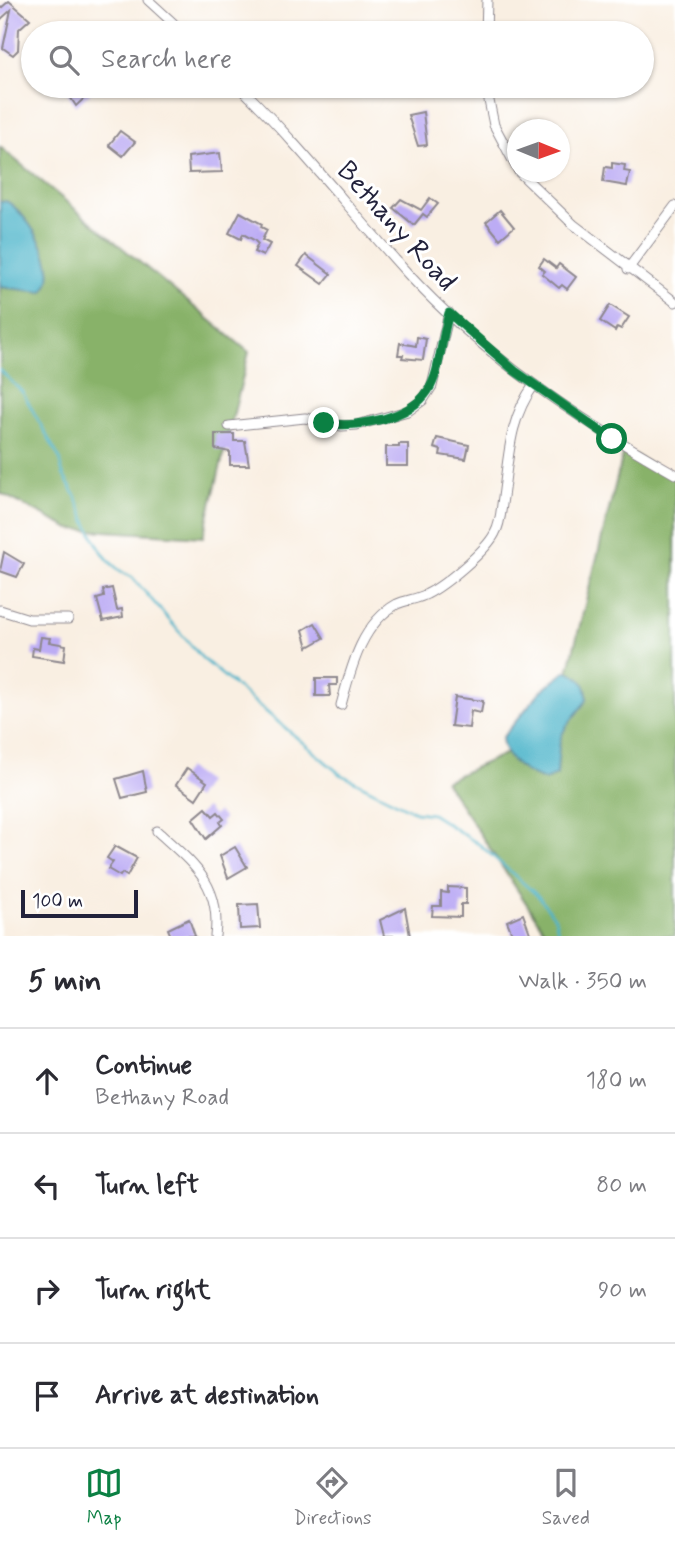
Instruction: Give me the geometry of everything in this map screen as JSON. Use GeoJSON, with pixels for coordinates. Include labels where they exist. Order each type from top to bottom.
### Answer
{"type":"FeatureCollection","features":[{"type":"Feature","properties":{"kind":"street"},"geometry":{"type":"LineString","coordinates":[[148,0],[171,21]]}},
{"type":"Feature","properties":{"kind":"street"},"geometry":{"type":"LineString","coordinates":[[486,21],[487,0]]}},
{"type":"Feature","properties":{"kind":"street","name":"Bethany Road"},"geometry":{"type":"LineString","coordinates":[[251,98],[284,131],[410,277],[449,313],[534,385],[612,439],[675,474]]}},
{"type":"Feature","properties":{"kind":"street"},"geometry":{"type":"LineString","coordinates":[[488,98],[494,125],[507,150]]}},
{"type":"Feature","properties":{"kind":"street"},"geometry":{"type":"LineString","coordinates":[[529,182],[573,224],[628,269],[675,302]]}},
{"type":"Feature","properties":{"kind":"street"},"geometry":{"type":"LineString","coordinates":[[628,269],[675,206]]}},
{"type":"Feature","properties":{"kind":"street"},"geometry":{"type":"LineString","coordinates":[[229,426],[305,418],[342,426],[357,425],[408,411],[423,400],[432,386],[449,313]]}},
{"type":"Feature","properties":{"kind":"street"},"geometry":{"type":"LineString","coordinates":[[341,705],[357,651],[368,634],[397,604],[428,594],[494,536],[500,514],[514,421],[521,403],[534,385]]}},
{"type":"Feature","properties":{"kind":"street"},"geometry":{"type":"LineString","coordinates":[[0,610],[29,619],[68,619]]}},
{"type":"Feature","properties":{"kind":"street"},"geometry":{"type":"LineString","coordinates":[[157,831],[205,878],[214,894],[215,936]]}},
{"type":"Feature","properties":{"kind":"green space"},"geometry":{"type":"Polygon","coordinates":[[[0,147],[249,352],[203,537],[70,529],[0,493],[0,147]]]}},
{"type":"Feature","properties":{"kind":"green space"},"geometry":{"type":"Polygon","coordinates":[[[624,450],[675,477],[675,936],[548,936],[445,781],[553,732],[624,450]]]}},
{"type":"Feature","properties":{"kind":"water"},"geometry":{"type":"Polygon","coordinates":[[[6,201],[15,207],[33,229],[47,257],[48,283],[42,292],[0,287],[0,202],[6,201]]]}},
{"type":"Feature","properties":{"kind":"water"},"geometry":{"type":"Polygon","coordinates":[[[566,671],[582,681],[587,700],[560,740],[557,775],[545,780],[516,765],[506,753],[502,738],[540,692],[566,671]]]}},
{"type":"Feature","properties":{"kind":"building"},"geometry":{"type":"Polygon","coordinates":[[[9,1],[30,19],[21,21],[18,50],[13,55],[3,48],[11,10],[0,20],[0,9],[9,1]]]}},
{"type":"Feature","properties":{"kind":"building"},"geometry":{"type":"Polygon","coordinates":[[[71,98],[85,98],[76,106],[71,98]]]}},
{"type":"Feature","properties":{"kind":"building"},"geometry":{"type":"Polygon","coordinates":[[[423,112],[427,145],[418,146],[408,115],[423,112]]]}},
{"type":"Feature","properties":{"kind":"building"},"geometry":{"type":"Polygon","coordinates":[[[120,131],[135,142],[123,156],[109,145],[120,131]]]}},
{"type":"Feature","properties":{"kind":"building"},"geometry":{"type":"Polygon","coordinates":[[[220,153],[222,172],[189,173],[188,157],[220,153]]]}},
{"type":"Feature","properties":{"kind":"building"},"geometry":{"type":"Polygon","coordinates":[[[612,163],[625,165],[624,171],[630,172],[627,186],[603,182],[605,167],[612,168],[612,163]]]}},
{"type":"Feature","properties":{"kind":"building"},"geometry":{"type":"Polygon","coordinates":[[[430,198],[438,204],[427,217],[423,214],[414,225],[393,208],[401,199],[421,210],[430,198]]]}},
{"type":"Feature","properties":{"kind":"building"},"geometry":{"type":"Polygon","coordinates":[[[500,210],[514,227],[500,239],[486,222],[500,210]]]}},
{"type":"Feature","properties":{"kind":"building"},"geometry":{"type":"Polygon","coordinates":[[[240,212],[262,224],[261,227],[267,230],[262,240],[270,244],[263,256],[254,252],[258,244],[254,240],[243,234],[241,239],[229,233],[240,212]]]}},
{"type":"Feature","properties":{"kind":"building"},"geometry":{"type":"Polygon","coordinates":[[[306,255],[331,274],[323,284],[298,266],[306,255]]]}},
{"type":"Feature","properties":{"kind":"building"},"geometry":{"type":"Polygon","coordinates":[[[544,259],[556,268],[559,264],[576,277],[567,289],[562,285],[559,288],[542,274],[545,271],[539,266],[544,259]]]}},
{"type":"Feature","properties":{"kind":"building"},"geometry":{"type":"Polygon","coordinates":[[[610,305],[629,317],[621,329],[617,327],[615,331],[600,321],[610,305]]]}},
{"type":"Feature","properties":{"kind":"building"},"geometry":{"type":"Polygon","coordinates":[[[417,337],[426,339],[423,360],[402,358],[403,355],[398,355],[400,343],[416,346],[417,337]]]}},
{"type":"Feature","properties":{"kind":"building"},"geometry":{"type":"Polygon","coordinates":[[[215,434],[234,434],[234,441],[245,441],[249,465],[230,465],[230,452],[215,449],[215,434]]]}},
{"type":"Feature","properties":{"kind":"building"},"geometry":{"type":"Polygon","coordinates":[[[437,438],[469,445],[466,459],[440,455],[441,450],[434,448],[437,438]]]}},
{"type":"Feature","properties":{"kind":"building"},"geometry":{"type":"Polygon","coordinates":[[[399,444],[408,444],[408,466],[386,466],[386,447],[399,447],[399,444]]]}},
{"type":"Feature","properties":{"kind":"building"},"geometry":{"type":"Polygon","coordinates":[[[4,552],[24,564],[17,577],[0,571],[4,552]]]}},
{"type":"Feature","properties":{"kind":"building"},"geometry":{"type":"Polygon","coordinates":[[[112,588],[117,610],[122,609],[123,617],[103,621],[97,599],[104,597],[103,590],[112,588]]]}},
{"type":"Feature","properties":{"kind":"building"},"geometry":{"type":"Polygon","coordinates":[[[315,623],[324,638],[308,647],[303,630],[315,623]]]}},
{"type":"Feature","properties":{"kind":"building"},"geometry":{"type":"Polygon","coordinates":[[[41,637],[50,638],[49,642],[66,645],[64,661],[32,656],[33,648],[39,649],[41,637]]]}},
{"type":"Feature","properties":{"kind":"building"},"geometry":{"type":"Polygon","coordinates":[[[316,678],[337,678],[337,685],[329,685],[330,696],[316,696],[316,678]]]}},
{"type":"Feature","properties":{"kind":"building"},"geometry":{"type":"Polygon","coordinates":[[[455,697],[483,701],[481,713],[471,711],[469,728],[451,726],[455,697]]]}},
{"type":"Feature","properties":{"kind":"building"},"geometry":{"type":"Polygon","coordinates":[[[187,768],[207,782],[196,799],[176,785],[187,768]]]}},
{"type":"Feature","properties":{"kind":"building"},"geometry":{"type":"Polygon","coordinates":[[[143,771],[147,792],[122,798],[116,779],[143,771]]]}},
{"type":"Feature","properties":{"kind":"building"},"geometry":{"type":"Polygon","coordinates":[[[206,808],[213,816],[218,812],[224,819],[220,822],[222,825],[206,839],[193,819],[206,808]]]}},
{"type":"Feature","properties":{"kind":"building"},"geometry":{"type":"Polygon","coordinates":[[[115,846],[137,858],[127,876],[122,873],[120,876],[108,869],[113,862],[107,858],[115,846]]]}},
{"type":"Feature","properties":{"kind":"building"},"geometry":{"type":"Polygon","coordinates":[[[235,847],[247,867],[228,878],[220,856],[235,847]]]}},
{"type":"Feature","properties":{"kind":"building"},"geometry":{"type":"Polygon","coordinates":[[[448,887],[466,888],[466,904],[461,904],[461,917],[432,916],[433,906],[441,906],[441,892],[448,893],[448,887]]]}},
{"type":"Feature","properties":{"kind":"building"},"geometry":{"type":"Polygon","coordinates":[[[258,904],[260,928],[240,929],[239,905],[258,904]]]}},
{"type":"Feature","properties":{"kind":"building"},"geometry":{"type":"Polygon","coordinates":[[[405,908],[410,936],[384,936],[380,920],[405,908]]]}},
{"type":"Feature","properties":{"kind":"building"},"geometry":{"type":"Polygon","coordinates":[[[523,914],[531,936],[513,936],[507,921],[523,914]]]}},
{"type":"Feature","properties":{"kind":"building"},"geometry":{"type":"Polygon","coordinates":[[[189,919],[195,936],[171,936],[168,929],[189,919]]]}},
{"type":"Feature","properties":{"kind":"waterway"},"geometry":{"type":"LineString","coordinates":[[0,370],[23,393],[61,461],[63,475],[103,554],[121,571],[132,577],[202,658],[340,774],[415,812],[432,814],[480,845],[539,897],[555,918],[559,936]]}},
{"type":"Feature","properties":{"kind":"route"},"geometry":{"type":"LineString","coordinates":[[324,423],[357,425],[403,413],[423,400],[432,386],[449,313],[515,371],[612,439]]}}]}
